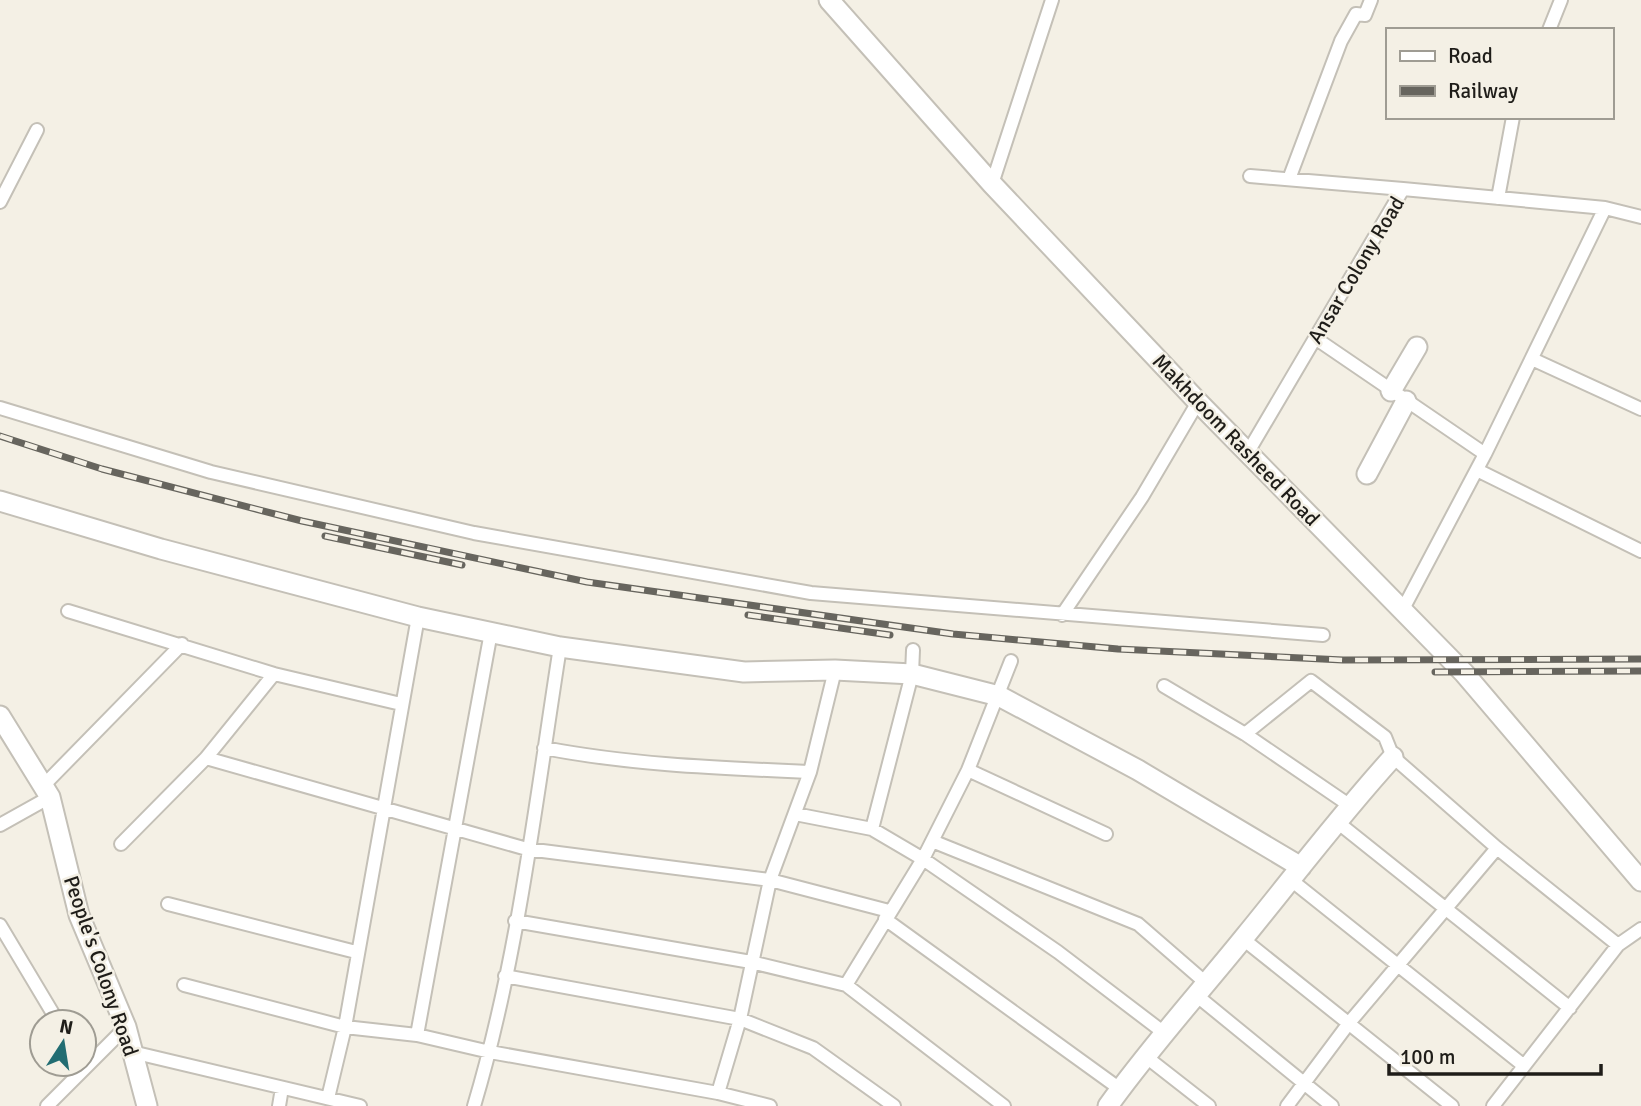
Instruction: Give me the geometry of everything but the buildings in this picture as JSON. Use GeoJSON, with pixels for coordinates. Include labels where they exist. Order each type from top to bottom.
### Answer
{"type":"FeatureCollection","features":[{"type":"Feature","properties":{"kind":"street","name":"Makhdoom Rasheed Road"},"geometry":{"type":"LineString","coordinates":[[829,0],[992,184],[1198,402],[1464,673],[1641,881]]}},
{"type":"Feature","properties":{"kind":"street"},"geometry":{"type":"LineString","coordinates":[[992,184],[1052,0]]}},
{"type":"Feature","properties":{"kind":"street"},"geometry":{"type":"LineString","coordinates":[[1289,179],[1340,41],[1356,14],[1365,15],[1371,0]]}},
{"type":"Feature","properties":{"kind":"street"},"geometry":{"type":"LineString","coordinates":[[1550,28],[1561,0]]}},
{"type":"Feature","properties":{"kind":"street"},"geometry":{"type":"LineString","coordinates":[[1497,198],[1513,119]]}},
{"type":"Feature","properties":{"kind":"street"},"geometry":{"type":"LineString","coordinates":[[0,202],[37,130]]}},
{"type":"Feature","properties":{"kind":"street"},"geometry":{"type":"LineString","coordinates":[[1250,176],[1403,189]]}},
{"type":"Feature","properties":{"kind":"street","name":"Ansar Colony Road"},"geometry":{"type":"LineString","coordinates":[[1248,452],[1403,189],[1605,208],[1641,217]]}},
{"type":"Feature","properties":{"kind":"street"},"geometry":{"type":"LineString","coordinates":[[1403,609],[1477,470],[1605,208]]}},
{"type":"Feature","properties":{"kind":"street"},"geometry":{"type":"LineString","coordinates":[[1315,338],[1485,454]]}},
{"type":"Feature","properties":{"kind":"street"},"geometry":{"type":"LineString","coordinates":[[1367,474],[1417,346]]}},
{"type":"Feature","properties":{"kind":"street"},"geometry":{"type":"LineString","coordinates":[[1532,359],[1641,409]]}},
{"type":"Feature","properties":{"kind":"street"},"geometry":{"type":"LineString","coordinates":[[1062,615],[1142,497],[1198,402]]}},
{"type":"Feature","properties":{"kind":"street"},"geometry":{"type":"LineString","coordinates":[[0,408],[211,472],[474,533],[811,593],[1323,635]]}},
{"type":"Feature","properties":{"kind":"street"},"geometry":{"type":"LineString","coordinates":[[1477,470],[1641,551]]}},
{"type":"Feature","properties":{"kind":"street"},"geometry":{"type":"LineString","coordinates":[[0,501],[161,549],[418,617],[560,647],[744,672],[835,670],[912,674],[999,696],[1138,770],[1296,873],[1398,967],[1523,1065]]}},
{"type":"Feature","properties":{"kind":"street"},"geometry":{"type":"LineString","coordinates":[[68,611],[274,674],[401,704]]}},
{"type":"Feature","properties":{"kind":"street"},"geometry":{"type":"LineString","coordinates":[[328,1098],[345,1027],[356,952],[385,811],[401,704],[418,617]]}},
{"type":"Feature","properties":{"kind":"street"},"geometry":{"type":"LineString","coordinates":[[417,1035],[491,632]]}},
{"type":"Feature","properties":{"kind":"street"},"geometry":{"type":"LineString","coordinates":[[0,825],[47,791],[182,644]]}},
{"type":"Feature","properties":{"kind":"street"},"geometry":{"type":"LineString","coordinates":[[474,1106],[490,1052],[505,976],[560,647]]}},
{"type":"Feature","properties":{"kind":"street"},"geometry":{"type":"LineString","coordinates":[[872,829],[912,674],[913,650]]}},
{"type":"Feature","properties":{"kind":"street"},"geometry":{"type":"LineString","coordinates":[[846,985],[923,859],[968,770],[1012,661]]}},
{"type":"Feature","properties":{"kind":"street"},"geometry":{"type":"LineString","coordinates":[[718,1093],[740,1019],[770,880],[810,772],[835,670]]}},
{"type":"Feature","properties":{"kind":"street"},"geometry":{"type":"LineString","coordinates":[[121,844],[206,758],[274,674]]}},
{"type":"Feature","properties":{"kind":"street"},"geometry":{"type":"LineString","coordinates":[[1245,734],[1311,681],[1385,737],[1393,757],[1497,848],[1618,945]]}},
{"type":"Feature","properties":{"kind":"street"},"geometry":{"type":"LineString","coordinates":[[1164,686],[1245,734],[1349,805]]}},
{"type":"Feature","properties":{"kind":"street","name":"People's Colony Road"},"geometry":{"type":"LineString","coordinates":[[0,716],[47,791],[79,915],[126,1027],[147,1106]]}},
{"type":"Feature","properties":{"kind":"street"},"geometry":{"type":"LineString","coordinates":[[544,748],[594,758],[683,768],[810,772]]}},
{"type":"Feature","properties":{"kind":"street"},"geometry":{"type":"LineString","coordinates":[[1108,1106],[1163,1032],[1243,939],[1349,805],[1393,757]]}},
{"type":"Feature","properties":{"kind":"street"},"geometry":{"type":"LineString","coordinates":[[206,758],[385,811],[527,849],[770,880],[887,915],[1121,1089]]}},
{"type":"Feature","properties":{"kind":"street"},"geometry":{"type":"LineString","coordinates":[[968,770],[1105,834]]}},
{"type":"Feature","properties":{"kind":"street"},"geometry":{"type":"LineString","coordinates":[[795,814],[872,829],[923,859],[1058,952],[1163,1032]]}},
{"type":"Feature","properties":{"kind":"street"},"geometry":{"type":"LineString","coordinates":[[1336,821],[1570,1008]]}},
{"type":"Feature","properties":{"kind":"street"},"geometry":{"type":"LineString","coordinates":[[932,841],[1138,924],[1201,989],[1304,1084],[1332,1106]]}},
{"type":"Feature","properties":{"kind":"street"},"geometry":{"type":"LineString","coordinates":[[1287,1106],[1349,1023],[1497,848]]}},
{"type":"Feature","properties":{"kind":"street"},"geometry":{"type":"LineString","coordinates":[[168,904],[356,952]]}},
{"type":"Feature","properties":{"kind":"street"},"geometry":{"type":"LineString","coordinates":[[515,921],[751,962],[846,985],[1004,1106]]}},
{"type":"Feature","properties":{"kind":"street"},"geometry":{"type":"LineString","coordinates":[[0,925],[50,1008]]}},
{"type":"Feature","properties":{"kind":"street"},"geometry":{"type":"LineString","coordinates":[[1493,1106],[1618,945],[1641,929]]}},
{"type":"Feature","properties":{"kind":"street"},"geometry":{"type":"LineString","coordinates":[[1243,939],[1452,1106]]}},
{"type":"Feature","properties":{"kind":"street"},"geometry":{"type":"LineString","coordinates":[[505,976],[740,1019],[813,1048],[894,1106]]}},
{"type":"Feature","properties":{"kind":"street"},"geometry":{"type":"LineString","coordinates":[[184,985],[345,1027],[417,1035],[490,1052],[718,1093],[770,1106]]}},
{"type":"Feature","properties":{"kind":"street"},"geometry":{"type":"LineString","coordinates":[[98,1054],[126,1027]]}},
{"type":"Feature","properties":{"kind":"street"},"geometry":{"type":"LineString","coordinates":[[132,1052],[360,1106]]}},
{"type":"Feature","properties":{"kind":"street"},"geometry":{"type":"LineString","coordinates":[[1145,1056],[1209,1106]]}},
{"type":"Feature","properties":{"kind":"street"},"geometry":{"type":"LineString","coordinates":[[47,1106],[74,1078]]}},
{"type":"Feature","properties":{"kind":"street"},"geometry":{"type":"LineString","coordinates":[[279,1106],[282,1088]]}},
{"type":"Feature","properties":{"kind":"railway"},"geometry":{"type":"LineString","coordinates":[[0,436],[102,469],[302,521],[587,582],[953,634],[1118,649],[1343,660],[1641,659]]}},
{"type":"Feature","properties":{"kind":"railway"},"geometry":{"type":"LineString","coordinates":[[325,536],[462,565]]}},
{"type":"Feature","properties":{"kind":"railway"},"geometry":{"type":"LineString","coordinates":[[748,615],[890,635]]}},
{"type":"Feature","properties":{"kind":"railway"},"geometry":{"type":"LineString","coordinates":[[1435,672],[1641,671]]}}]}
